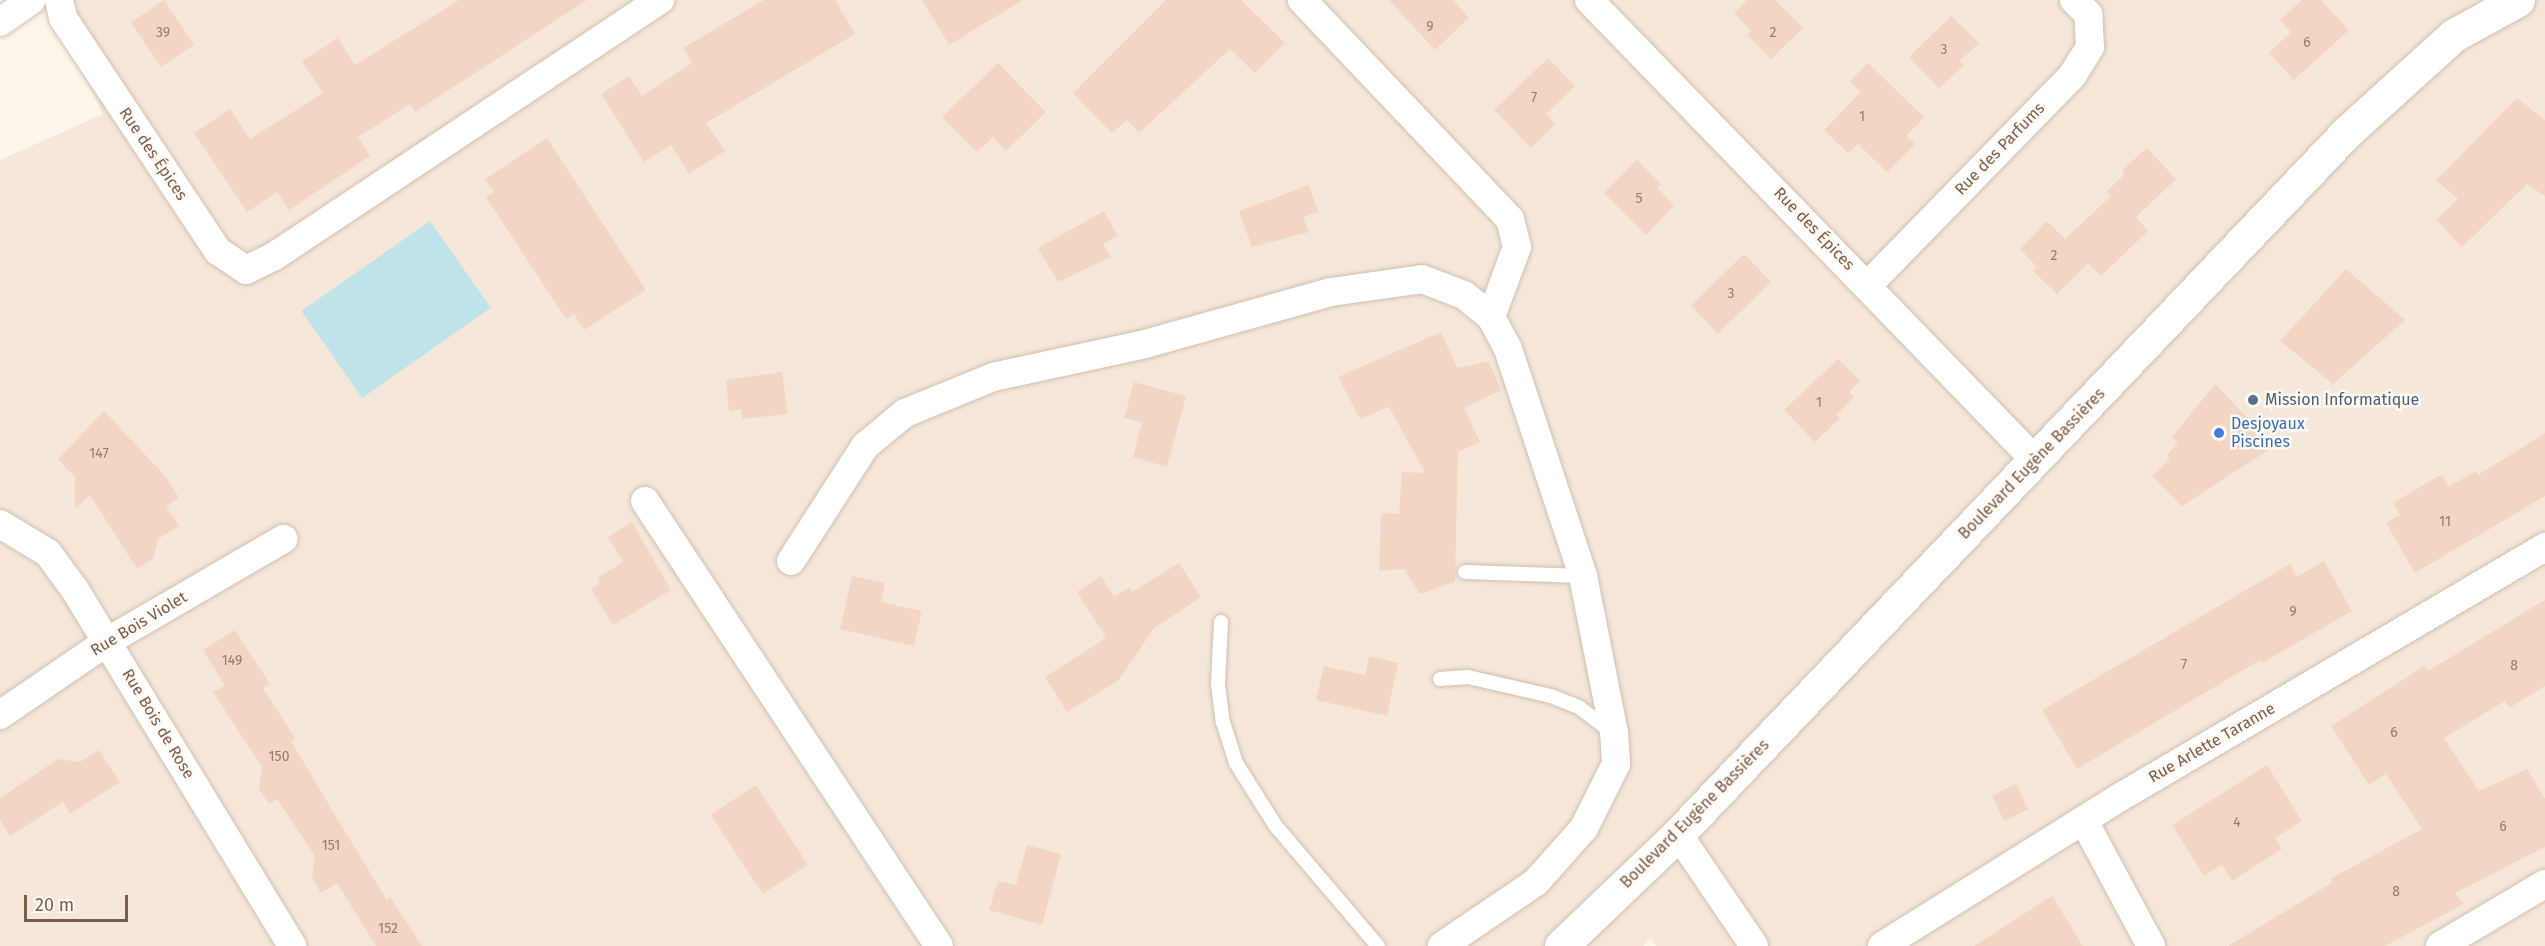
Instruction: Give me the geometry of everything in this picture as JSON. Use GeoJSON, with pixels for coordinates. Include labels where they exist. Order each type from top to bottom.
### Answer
{"type":"FeatureCollection","features":[{"type":"Feature","properties":{"kind":"street"},"geometry":{"type":"LineString","coordinates":[[0,22],[31,0]]}},
{"type":"Feature","properties":{"kind":"street","name":"Rue des Épices"},"geometry":{"type":"LineString","coordinates":[[59,0],[63,18],[218,251],[246,270],[273,257],[660,0]]}},
{"type":"Feature","properties":{"kind":"street"},"geometry":{"type":"LineString","coordinates":[[1302,0],[1510,219],[1517,247],[1491,317]]}},
{"type":"Feature","properties":{"kind":"street","name":"Rue des Épices"},"geometry":{"type":"LineString","coordinates":[[1589,0],[1868,285],[2035,460]]}},
{"type":"Feature","properties":{"kind":"street","name":"Rue des Parfums"},"geometry":{"type":"LineString","coordinates":[[1868,285],[2072,76],[2090,47],[2088,14],[2074,0]]}},
{"type":"Feature","properties":{"kind":"street","name":"Boulevard Eugène Bassières"},"geometry":{"type":"LineString","coordinates":[[1561,946],[1678,834],[2348,131],[2454,36],[2517,0]]}},
{"type":"Feature","properties":{"kind":"street"},"geometry":{"type":"LineString","coordinates":[[791,561],[865,446],[905,413],[993,377],[1144,344],[1331,292],[1422,279],[1464,295],[1491,317],[1508,349],[1584,576],[1614,733],[1616,764],[1584,828],[1536,882],[1442,946]]}},
{"type":"Feature","properties":{"kind":"street"},"geometry":{"type":"LineString","coordinates":[[645,501],[939,946]]}},
{"type":"Feature","properties":{"kind":"street","name":"Rue Bois de Rose"},"geometry":{"type":"LineString","coordinates":[[0,524],[48,553],[108,641],[292,946]]}},
{"type":"Feature","properties":{"kind":"street","name":"Rue Bois Violet"},"geometry":{"type":"LineString","coordinates":[[0,715],[108,641],[283,539]]}},
{"type":"Feature","properties":{"kind":"street","name":"Rue Arlette Taranne"},"geometry":{"type":"LineString","coordinates":[[1882,946],[2084,821],[2545,547]]}},
{"type":"Feature","properties":{"kind":"street"},"geometry":{"type":"LineString","coordinates":[[2084,821],[2151,946]]}},
{"type":"Feature","properties":{"kind":"street"},"geometry":{"type":"LineString","coordinates":[[1678,834],[1754,946]]}},
{"type":"Feature","properties":{"kind":"street"},"geometry":{"type":"LineString","coordinates":[[2440,946],[2545,884]]}},
{"type":"Feature","properties":{"kind":"lane"},"geometry":{"type":"LineString","coordinates":[[1465,572],[1584,576]]}},
{"type":"Feature","properties":{"kind":"lane"},"geometry":{"type":"LineString","coordinates":[[1221,622],[1218,684],[1222,722],[1236,763],[1282,834],[1378,946]]}},
{"type":"Feature","properties":{"kind":"lane"},"geometry":{"type":"LineString","coordinates":[[1440,679],[1468,677],[1551,696],[1580,708],[1614,733]]}},
{"type":"Feature","properties":{"kind":"shaded area"},"geometry":{"type":"Polygon","coordinates":[[[45,0],[2545,0],[2545,946],[1656,946],[1651,938],[1643,946],[0,946],[0,160],[103,114],[45,0]]]}},
{"type":"Feature","properties":{"kind":"water"},"geometry":{"type":"Polygon","coordinates":[[[430,221],[491,308],[362,398],[301,311],[430,221]]]}},
{"type":"Feature","properties":{"kind":"building"},"geometry":{"type":"Polygon","coordinates":[[[164,0],[194,45],[161,67],[131,22],[164,0]]]}},
{"type":"Feature","properties":{"kind":"building"},"geometry":{"type":"Polygon","coordinates":[[[459,0],[587,0],[415,112],[410,104],[358,137],[370,156],[289,210],[277,192],[247,212],[194,133],[230,109],[250,139],[323,93],[302,61],[338,38],[355,65],[459,0]]]}},
{"type":"Feature","properties":{"kind":"building"},"geometry":{"type":"Polygon","coordinates":[[[764,0],[835,0],[855,34],[706,123],[725,151],[689,174],[671,145],[644,162],[601,94],[629,76],[642,96],[692,63],[683,48],[764,0]]]}},
{"type":"Feature","properties":{"kind":"building"},"geometry":{"type":"Polygon","coordinates":[[[922,0],[1023,0],[949,45],[922,0]]]}},
{"type":"Feature","properties":{"kind":"building"},"geometry":{"type":"Polygon","coordinates":[[[1166,0],[1241,0],[1285,43],[1255,73],[1230,49],[1139,133],[1127,120],[1112,133],[1073,93],[1166,0]]]}},
{"type":"Feature","properties":{"kind":"building"},"geometry":{"type":"Polygon","coordinates":[[[1389,0],[1453,0],[1469,18],[1435,50],[1389,0]]]}},
{"type":"Feature","properties":{"kind":"building"},"geometry":{"type":"Polygon","coordinates":[[[1747,0],[1775,0],[1803,28],[1771,59],[1747,35],[1751,31],[1734,13],[1747,0]]]}},
{"type":"Feature","properties":{"kind":"building"},"geometry":{"type":"Polygon","coordinates":[[[2302,0],[2321,0],[2349,30],[2294,80],[2269,53],[2291,32],[2280,20],[2302,0]]]}},
{"type":"Feature","properties":{"kind":"building"},"geometry":{"type":"Polygon","coordinates":[[[1951,16],[1979,43],[1960,61],[1964,65],[1939,88],[1909,57],[1951,16]]]}},
{"type":"Feature","properties":{"kind":"building"},"geometry":{"type":"Polygon","coordinates":[[[1548,58],[1575,86],[1546,114],[1555,124],[1531,148],[1494,110],[1548,58]]]}},
{"type":"Feature","properties":{"kind":"building"},"geometry":{"type":"Polygon","coordinates":[[[998,63],[1046,112],[1006,151],[993,137],[977,152],[942,117],[998,63]]]}},
{"type":"Feature","properties":{"kind":"building"},"geometry":{"type":"Polygon","coordinates":[[[1868,63],[1924,117],[1906,136],[1850,82],[1868,63]]]}},
{"type":"Feature","properties":{"kind":"building"},"geometry":{"type":"Polygon","coordinates":[[[1861,92],[1915,144],[1887,172],[1858,144],[1848,153],[1824,130],[1861,92]]]}},
{"type":"Feature","properties":{"kind":"building"},"geometry":{"type":"Polygon","coordinates":[[[2517,98],[2545,120],[2545,196],[2527,184],[2462,247],[2436,220],[2458,199],[2436,180],[2517,98]]]}},
{"type":"Feature","properties":{"kind":"building"},"geometry":{"type":"Polygon","coordinates":[[[547,138],[646,290],[584,330],[574,314],[566,319],[486,197],[494,192],[485,179],[547,138]]]}},
{"type":"Feature","properties":{"kind":"building"},"geometry":{"type":"Polygon","coordinates":[[[2147,148],[2176,179],[2136,217],[2148,231],[2101,276],[2088,263],[2057,294],[2033,271],[2037,267],[2020,249],[2047,221],[2065,239],[2111,196],[2107,191],[2125,174],[2122,170],[2147,148]]]}},
{"type":"Feature","properties":{"kind":"building"},"geometry":{"type":"Polygon","coordinates":[[[1637,160],[1661,184],[1657,188],[1674,206],[1646,235],[1604,193],[1637,160]]]}},
{"type":"Feature","properties":{"kind":"building"},"geometry":{"type":"Polygon","coordinates":[[[1309,185],[1318,212],[1303,217],[1309,232],[1252,247],[1239,211],[1309,185]]]}},
{"type":"Feature","properties":{"kind":"building"},"geometry":{"type":"Polygon","coordinates":[[[1104,211],[1118,236],[1103,244],[1111,257],[1058,282],[1038,248],[1104,211]]]}},
{"type":"Feature","properties":{"kind":"building"},"geometry":{"type":"Polygon","coordinates":[[[1744,254],[1771,282],[1718,333],[1691,305],[1744,254]]]}},
{"type":"Feature","properties":{"kind":"building"},"geometry":{"type":"Polygon","coordinates":[[[2346,269],[2405,320],[2333,384],[2280,341],[2346,269]]]}},
{"type":"Feature","properties":{"kind":"building"},"geometry":{"type":"Polygon","coordinates":[[[1441,332],[1457,368],[1489,361],[1501,390],[1464,408],[1480,442],[1458,452],[1455,582],[1420,594],[1404,569],[1379,571],[1381,513],[1399,514],[1402,472],[1425,473],[1389,407],[1360,419],[1338,377],[1441,332]]]}},
{"type":"Feature","properties":{"kind":"building"},"geometry":{"type":"Polygon","coordinates":[[[1838,359],[1860,381],[1849,392],[1854,397],[1836,415],[1840,418],[1815,442],[1784,410],[1838,359]]]}},
{"type":"Feature","properties":{"kind":"building"},"geometry":{"type":"Polygon","coordinates":[[[782,372],[788,414],[742,419],[741,409],[729,411],[726,380],[782,372]]]}},
{"type":"Feature","properties":{"kind":"building"},"geometry":{"type":"Polygon","coordinates":[[[1134,382],[1186,396],[1167,467],[1133,457],[1142,423],[1124,418],[1134,382]]]}},
{"type":"Feature","properties":{"kind":"building"},"geometry":{"type":"Polygon","coordinates":[[[2215,384],[2275,446],[2182,506],[2152,476],[2170,459],[2167,455],[2178,443],[2172,437],[2215,384]]]}},
{"type":"Feature","properties":{"kind":"building"},"geometry":{"type":"Polygon","coordinates":[[[104,411],[166,477],[179,498],[166,506],[179,526],[158,539],[153,559],[137,569],[90,495],[75,509],[75,477],[58,459],[104,411]]]}},
{"type":"Feature","properties":{"kind":"building"},"geometry":{"type":"Polygon","coordinates":[[[2545,433],[2545,496],[2415,573],[2386,523],[2400,515],[2393,503],[2442,474],[2448,487],[2476,471],[2478,475],[2545,433]]]}},
{"type":"Feature","properties":{"kind":"building"},"geometry":{"type":"Polygon","coordinates":[[[632,522],[671,590],[613,625],[591,589],[600,583],[597,578],[623,562],[608,537],[632,522]]]}},
{"type":"Feature","properties":{"kind":"building"},"geometry":{"type":"Polygon","coordinates":[[[2324,561],[2352,611],[2262,663],[2260,660],[2077,769],[2042,710],[2290,564],[2297,577],[2324,561]]]}},
{"type":"Feature","properties":{"kind":"building"},"geometry":{"type":"Polygon","coordinates":[[[1179,563],[1201,597],[1154,628],[1119,680],[1067,712],[1045,677],[1106,638],[1077,592],[1101,576],[1114,597],[1130,587],[1132,592],[1179,563]]]}},
{"type":"Feature","properties":{"kind":"building"},"geometry":{"type":"Polygon","coordinates":[[[852,576],[885,583],[881,602],[922,611],[914,646],[840,629],[852,576]]]}},
{"type":"Feature","properties":{"kind":"building"},"geometry":{"type":"Polygon","coordinates":[[[2545,600],[2545,686],[2509,708],[2505,701],[2444,738],[2479,791],[2527,769],[2545,799],[2545,847],[2455,893],[2464,904],[2385,946],[2228,946],[2332,883],[2330,879],[2422,829],[2386,774],[2369,785],[2331,726],[2424,666],[2428,671],[2545,600]]]}},
{"type":"Feature","properties":{"kind":"building"},"geometry":{"type":"Polygon","coordinates":[[[235,630],[270,684],[263,688],[295,738],[291,741],[387,900],[390,897],[422,946],[376,946],[337,883],[321,893],[312,878],[315,856],[277,799],[269,804],[259,789],[262,767],[213,692],[225,686],[203,650],[235,630]]]}},
{"type":"Feature","properties":{"kind":"building"},"geometry":{"type":"Polygon","coordinates":[[[1369,656],[1398,663],[1387,716],[1316,700],[1324,666],[1365,675],[1369,656]]]}},
{"type":"Feature","properties":{"kind":"building"},"geometry":{"type":"Polygon","coordinates":[[[99,750],[120,782],[70,814],[63,802],[10,836],[0,820],[0,798],[58,759],[80,762],[99,750]]]}},
{"type":"Feature","properties":{"kind":"building"},"geometry":{"type":"Polygon","coordinates":[[[2267,765],[2302,821],[2275,838],[2282,849],[2232,881],[2222,865],[2204,876],[2172,825],[2267,765]]]}},
{"type":"Feature","properties":{"kind":"building"},"geometry":{"type":"Polygon","coordinates":[[[2016,784],[2028,809],[2004,821],[1992,796],[2016,784]]]}},
{"type":"Feature","properties":{"kind":"building"},"geometry":{"type":"Polygon","coordinates":[[[756,785],[808,865],[762,894],[711,814],[756,785]]]}},
{"type":"Feature","properties":{"kind":"building"},"geometry":{"type":"Polygon","coordinates":[[[1027,845],[1061,854],[1042,925],[989,910],[998,881],[1016,885],[1027,845]]]}},
{"type":"Feature","properties":{"kind":"building"},"geometry":{"type":"Polygon","coordinates":[[[2052,896],[2083,946],[1974,946],[2052,896]]]}},
{"type":"Feature","properties":{"kind":"place","name":"Mission Informatique"},"geometry":{"type":"Point","coordinates":[2253,400]}},
{"type":"Feature","properties":{"kind":"place","name":"Desjoyaux Piscines"},"geometry":{"type":"Point","coordinates":[2219,433]}}]}
